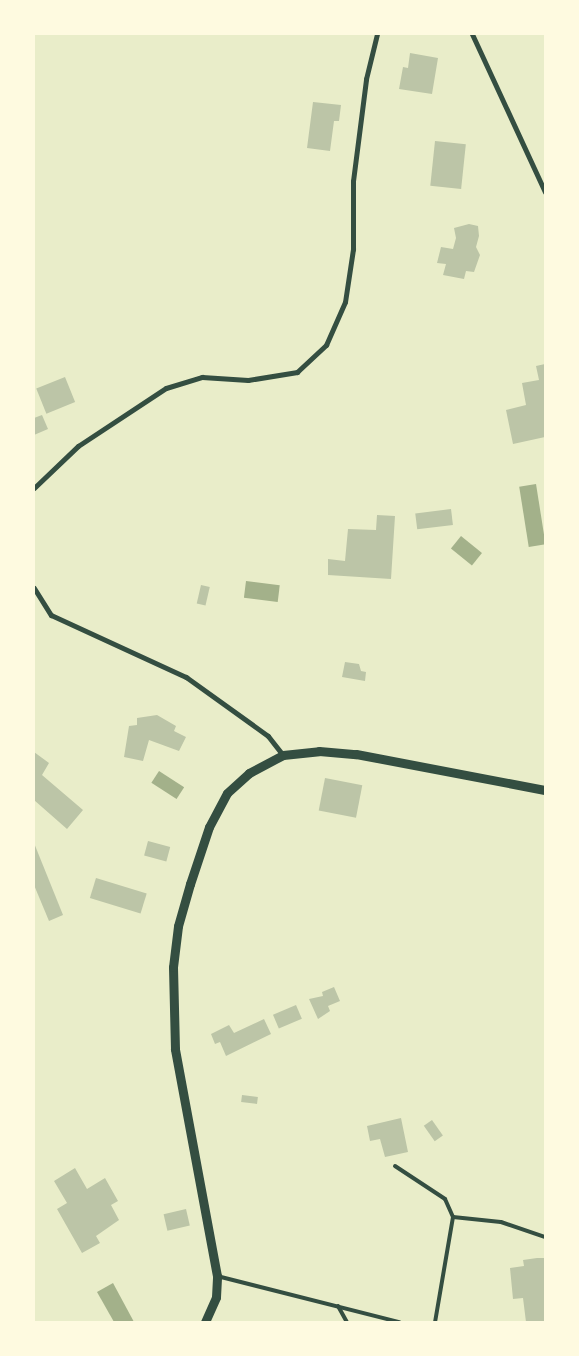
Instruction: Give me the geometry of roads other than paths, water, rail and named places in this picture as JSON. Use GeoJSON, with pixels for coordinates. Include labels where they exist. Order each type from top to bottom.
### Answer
{"type":"FeatureCollection","features":[{"type":"Feature","properties":{"kind":"street"},"geometry":{"type":"LineString","coordinates":[[34,488],[78,446],[166,388],[202,377],[248,380],[297,372],[326,345],[345,302],[353,249],[354,181],[366,79],[377,34]]}},
{"type":"Feature","properties":{"kind":"street"},"geometry":{"type":"LineString","coordinates":[[472,34],[545,192]]}},
{"type":"Feature","properties":{"kind":"street"},"geometry":{"type":"LineString","coordinates":[[34,588],[51,615],[186,677],[253,724],[283,755]]}},
{"type":"Feature","properties":{"kind":"street"},"geometry":{"type":"LineString","coordinates":[[205,1322],[216,1297],[217,1276],[175,1049],[173,988],[175,943],[190,884],[216,811],[237,783],[283,755],[319,751],[356,754],[545,790]]}},
{"type":"Feature","properties":{"kind":"lane"},"geometry":{"type":"LineString","coordinates":[[395,1166],[445,1199],[453,1217],[435,1322]]}},
{"type":"Feature","properties":{"kind":"lane"},"geometry":{"type":"LineString","coordinates":[[453,1217],[501,1222],[545,1237]]}},
{"type":"Feature","properties":{"kind":"lane"},"geometry":{"type":"LineString","coordinates":[[217,1276],[399,1322]]}},
{"type":"Feature","properties":{"kind":"lane"},"geometry":{"type":"LineString","coordinates":[[338,1306],[347,1322]]}}]}
